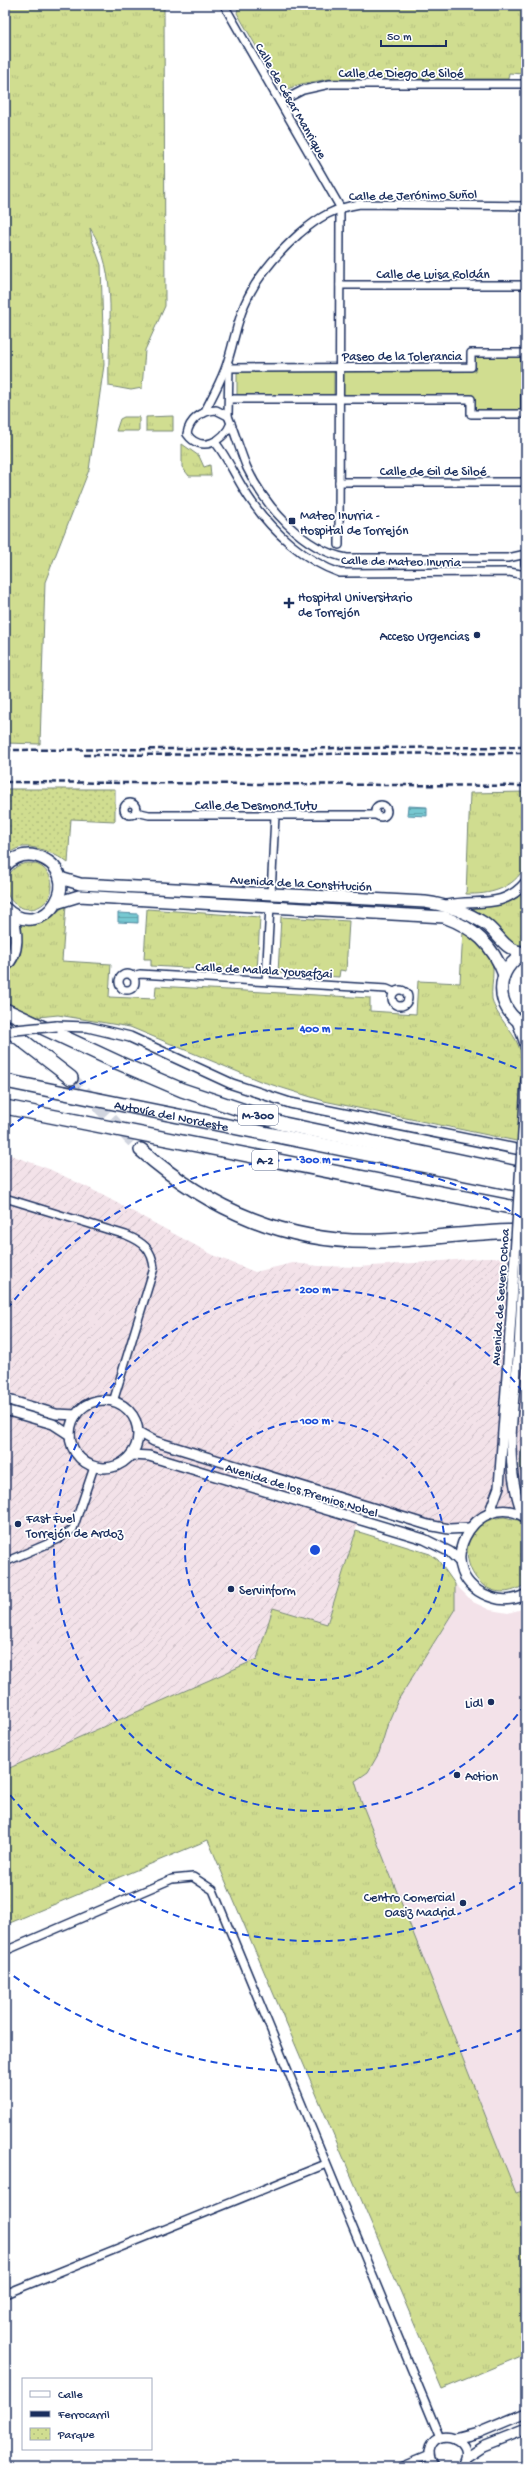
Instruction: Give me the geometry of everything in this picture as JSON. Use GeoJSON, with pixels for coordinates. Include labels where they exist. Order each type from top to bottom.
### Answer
{"type":"FeatureCollection","features":[{"type":"Feature","properties":{"kind":"highway","name":"M-300"},"geometry":{"type":"LineString","coordinates":[[5,1010],[119,1064],[182,1090],[284,1124],[526,1175]]}},
{"type":"Feature","properties":{"kind":"highway"},"geometry":{"type":"LineString","coordinates":[[5,1027],[71,1078]]}},
{"type":"Feature","properties":{"kind":"highway","name":"Autovía del Nordeste"},"geometry":{"type":"LineString","coordinates":[[5,1081],[526,1186]]}},
{"type":"Feature","properties":{"kind":"highway","name":"Autovía del Nordeste"},"geometry":{"type":"LineString","coordinates":[[5,1107],[526,1210]]}},
{"type":"Feature","properties":{"kind":"highway"},"geometry":{"type":"LineString","coordinates":[[141,1150],[172,1176],[227,1210],[263,1225],[299,1235],[342,1241],[381,1241],[486,1231],[526,1231]]}},
{"type":"Feature","properties":{"kind":"main road"},"geometry":{"type":"LineString","coordinates":[[5,866],[21,856],[33,855],[45,859],[54,867],[60,878],[60,891],[56,903],[48,913],[36,918],[23,918],[8,911]]}},
{"type":"Feature","properties":{"kind":"main road","name":"Avenida de la Constitución"},"geometry":{"type":"LineString","coordinates":[[60,878],[80,884],[447,905],[470,915],[485,924],[508,949],[526,953]]}},
{"type":"Feature","properties":{"kind":"main road","name":"Avenida de la Constitución"},"geometry":{"type":"LineString","coordinates":[[56,903],[80,896],[444,917],[471,930],[488,943],[504,975]]}},
{"type":"Feature","properties":{"kind":"main road"},"geometry":{"type":"LineString","coordinates":[[5,966],[15,948],[16,931],[8,911]]}},
{"type":"Feature","properties":{"kind":"main road"},"geometry":{"type":"LineString","coordinates":[[521,1023],[509,1013],[503,1002],[501,990],[504,975],[511,962],[526,953]]}},
{"type":"Feature","properties":{"kind":"street","name":"Calle de César Manrique"},"geometry":{"type":"LineString","coordinates":[[224,5],[340,207]]}},
{"type":"Feature","properties":{"kind":"street","name":"Calle de Diego de Siloé"},"geometry":{"type":"LineString","coordinates":[[280,102],[303,90],[330,84],[526,84]]}},
{"type":"Feature","properties":{"kind":"street","name":"Calle de Jerónimo Suñol"},"geometry":{"type":"LineString","coordinates":[[204,413],[225,368],[230,347],[248,297],[264,271],[284,247],[311,224],[340,207],[360,204],[526,206]]}},
{"type":"Feature","properties":{"kind":"street"},"geometry":{"type":"LineString","coordinates":[[339,545],[340,207]]}},
{"type":"Feature","properties":{"kind":"street","name":"Calle de Luisa Roldán"},"geometry":{"type":"LineString","coordinates":[[340,285],[526,285]]}},
{"type":"Feature","properties":{"kind":"street","name":"Calle de Jerónimo Suñol"},"geometry":{"type":"LineString","coordinates":[[230,347],[228,368],[230,419]]}},
{"type":"Feature","properties":{"kind":"street","name":"Paseo de la Tolerancia"},"geometry":{"type":"LineString","coordinates":[[228,368],[471,367],[471,353],[525,353],[525,414],[471,414],[471,399],[229,399]]}},
{"type":"Feature","properties":{"kind":"street"},"geometry":{"type":"LineString","coordinates":[[216,410],[230,419],[228,432],[215,442],[200,445],[192,441],[187,434],[188,427],[192,420],[204,413],[216,410]]}},
{"type":"Feature","properties":{"kind":"street","name":"Calle de Mateo Inurria"},"geometry":{"type":"LineString","coordinates":[[230,419],[248,469],[264,496],[288,525],[327,552],[346,558],[508,558],[526,554]]}},
{"type":"Feature","properties":{"kind":"street","name":"Calle de Mateo Inurria"},"geometry":{"type":"LineString","coordinates":[[215,442],[227,457],[252,502],[279,534],[303,554],[328,568],[340,572],[508,572],[526,574]]}},
{"type":"Feature","properties":{"kind":"street","name":"Calle de Gil de Siloé"},"geometry":{"type":"LineString","coordinates":[[339,482],[526,482]]}},
{"type":"Feature","properties":{"kind":"street"},"geometry":{"type":"LineString","coordinates":[[526,559],[526,564]]}},
{"type":"Feature","properties":{"kind":"street","name":"Calle de Desmond Tutu"},"geometry":{"type":"LineString","coordinates":[[136,812],[149,815],[376,815]]}},
{"type":"Feature","properties":{"kind":"street"},"geometry":{"type":"LineString","coordinates":[[271,894],[275,816]]}},
{"type":"Feature","properties":{"kind":"street"},"geometry":{"type":"LineString","coordinates":[[447,905],[498,901],[514,894],[526,882]]}},
{"type":"Feature","properties":{"kind":"street"},"geometry":{"type":"LineString","coordinates":[[266,981],[270,906]]}},
{"type":"Feature","properties":{"kind":"street","name":"Calle de Malala Yousafzai"},"geometry":{"type":"LineString","coordinates":[[132,976],[140,974],[266,981],[387,989],[394,992]]}},
{"type":"Feature","properties":{"kind":"street"},"geometry":{"type":"LineString","coordinates":[[521,1023],[526,1047]]}},
{"type":"Feature","properties":{"kind":"street"},"geometry":{"type":"LineString","coordinates":[[5,1031],[57,1026],[88,1027],[130,1037],[232,1084],[290,1103],[426,1133],[526,1152]]}},
{"type":"Feature","properties":{"kind":"street","name":"Avenida de Severo Ochoa"},"geometry":{"type":"LineString","coordinates":[[524,1517],[514,1489],[510,1466],[526,1080]]}},
{"type":"Feature","properties":{"kind":"street"},"geometry":{"type":"LineString","coordinates":[[5,1198],[140,1240],[152,1256],[154,1268],[114,1402]]}},
{"type":"Feature","properties":{"kind":"street","name":"Avenida de Severo Ochoa"},"geometry":{"type":"LineString","coordinates":[[489,1514],[499,1488],[526,1221]]}},
{"type":"Feature","properties":{"kind":"street"},"geometry":{"type":"LineString","coordinates":[[5,1399],[56,1414],[76,1415]]}},
{"type":"Feature","properties":{"kind":"street"},"geometry":{"type":"LineString","coordinates":[[114,1402],[130,1413],[138,1432],[136,1444],[131,1455],[114,1467],[94,1467],[84,1462],[77,1455],[70,1435],[76,1415],[92,1403],[114,1402]]}},
{"type":"Feature","properties":{"kind":"street"},"geometry":{"type":"LineString","coordinates":[[5,1410],[53,1424],[70,1435]]}},
{"type":"Feature","properties":{"kind":"street","name":"Avenida de los Premios Nobel"},"geometry":{"type":"LineString","coordinates":[[138,1432],[154,1442],[428,1525],[448,1529],[469,1528]]}},
{"type":"Feature","properties":{"kind":"street","name":"Avenida de los Premios Nobel"},"geometry":{"type":"LineString","coordinates":[[131,1455],[149,1456],[424,1539],[450,1552],[460,1562]]}},
{"type":"Feature","properties":{"kind":"street"},"geometry":{"type":"LineString","coordinates":[[5,1562],[59,1539],[73,1528],[94,1467]]}},
{"type":"Feature","properties":{"kind":"street"},"geometry":{"type":"LineString","coordinates":[[524,1517],[506,1511],[489,1514],[478,1520],[469,1528],[463,1538],[460,1562],[468,1579],[477,1590],[486,1595],[508,1600],[526,1594]]}},
{"type":"Feature","properties":{"kind":"street"},"geometry":{"type":"LineString","coordinates":[[5,1951],[172,1879],[193,1877],[212,1890],[440,2438]]}},
{"type":"Feature","properties":{"kind":"street"},"geometry":{"type":"LineString","coordinates":[[5,2294],[326,2164]]}},
{"type":"Feature","properties":{"kind":"street"},"geometry":{"type":"LineString","coordinates":[[434,2467],[429,2455],[432,2445],[440,2438],[455,2439],[478,2434],[526,2414]]}},
{"type":"Feature","properties":{"kind":"street"},"geometry":{"type":"LineString","coordinates":[[461,2467],[466,2457],[483,2446],[526,2428]]}},
{"type":"Feature","properties":{"kind":"street"},"geometry":{"type":"LineString","coordinates":[[455,2439],[463,2446],[466,2457]]}},
{"type":"Feature","properties":{"kind":"street"},"geometry":{"type":"LineString","coordinates":[[400,2467],[429,2455]]}},
{"type":"Feature","properties":{"kind":"shaded area"},"geometry":{"type":"Polygon","coordinates":[[[5,1153],[49,1169],[91,1189],[215,1256],[255,1272],[293,1263],[318,1266],[359,1267],[483,1258],[526,1258],[526,1518],[523,1515],[489,1514],[469,1528],[449,1529],[363,1506],[327,1624],[273,1608],[257,1659],[5,1770],[5,1153]]]}},
{"type":"Feature","properties":{"kind":"shaded area","name":"Centro Comercial Oasiz Madrid"},"geometry":{"type":"Polygon","coordinates":[[[455,1584],[473,1602],[490,1610],[508,1613],[526,1608],[526,2190],[516,2194],[361,1801],[355,1781],[368,1772],[398,1700],[455,1609],[455,1584]]]}},
{"type":"Feature","properties":{"kind":"green space"},"geometry":{"type":"Polygon","coordinates":[[[5,5],[164,5],[165,306],[145,350],[142,388],[131,390],[109,386],[109,284],[105,264],[99,246],[90,228],[92,240],[101,265],[104,365],[89,470],[45,582],[40,744],[5,743],[5,5]]]}},
{"type":"Feature","properties":{"kind":"green space"},"geometry":{"type":"Polygon","coordinates":[[[239,5],[525,5],[524,74],[509,73],[508,79],[329,79],[301,84],[282,91],[237,13],[239,5]]]}},
{"type":"Feature","properties":{"kind":"green space"},"geometry":{"type":"Polygon","coordinates":[[[475,356],[522,356],[521,411],[475,411],[474,397],[343,396],[343,370],[475,371],[475,356]]]}},
{"type":"Feature","properties":{"kind":"green space"},"geometry":{"type":"Polygon","coordinates":[[[334,370],[334,395],[237,395],[237,371],[334,370]]]}},
{"type":"Feature","properties":{"kind":"green space"},"geometry":{"type":"Polygon","coordinates":[[[173,416],[173,431],[146,431],[146,417],[173,416]]]}},
{"type":"Feature","properties":{"kind":"green space"},"geometry":{"type":"Polygon","coordinates":[[[124,417],[139,417],[139,431],[116,431],[120,419],[124,417]]]}},
{"type":"Feature","properties":{"kind":"green space"},"geometry":{"type":"Polygon","coordinates":[[[182,444],[199,456],[204,467],[210,465],[211,476],[189,476],[182,467],[182,444]]]}},
{"type":"Feature","properties":{"kind":"green space"},"geometry":{"type":"Polygon","coordinates":[[[5,789],[115,789],[115,821],[71,819],[68,863],[46,851],[28,847],[18,848],[5,856],[5,789]]]}},
{"type":"Feature","properties":{"kind":"green space"},"geometry":{"type":"Polygon","coordinates":[[[526,792],[528,842],[525,866],[514,880],[500,889],[492,892],[466,894],[470,793],[526,792]]]}},
{"type":"Feature","properties":{"kind":"green space"},"geometry":{"type":"Polygon","coordinates":[[[24,863],[34,863],[42,867],[48,873],[52,881],[52,891],[48,899],[42,905],[34,909],[24,909],[16,905],[10,899],[6,891],[6,881],[10,873],[16,867],[24,863]]]}},
{"type":"Feature","properties":{"kind":"green space"},"geometry":{"type":"Polygon","coordinates":[[[526,889],[526,944],[514,946],[484,916],[472,908],[503,903],[526,889]]]}},
{"type":"Feature","properties":{"kind":"green space"},"geometry":{"type":"Polygon","coordinates":[[[66,905],[62,961],[111,964],[109,997],[155,999],[156,986],[370,998],[370,1011],[416,1014],[418,981],[460,983],[463,932],[478,944],[491,959],[493,965],[492,999],[494,1006],[519,1047],[522,1075],[518,1130],[526,1131],[526,1143],[324,1101],[260,1081],[130,1027],[58,1015],[38,1017],[5,1002],[5,977],[20,946],[21,940],[19,924],[44,922],[66,905]]]}},
{"type":"Feature","properties":{"kind":"green space"},"geometry":{"type":"Polygon","coordinates":[[[147,909],[260,917],[257,972],[151,966],[151,959],[144,959],[147,909]]]}},
{"type":"Feature","properties":{"kind":"green space"},"geometry":{"type":"Polygon","coordinates":[[[281,917],[349,921],[346,971],[340,970],[339,977],[278,973],[281,917]]]}},
{"type":"Feature","properties":{"kind":"green space"},"geometry":{"type":"Polygon","coordinates":[[[526,1410],[526,1492],[520,1467],[526,1410]]]}},
{"type":"Feature","properties":{"kind":"green space"},"geometry":{"type":"Polygon","coordinates":[[[504,1517],[518,1520],[526,1525],[526,1584],[507,1592],[490,1589],[478,1580],[470,1566],[467,1550],[472,1535],[483,1523],[504,1517]]]}},
{"type":"Feature","properties":{"kind":"green space"},"geometry":{"type":"Polygon","coordinates":[[[356,1531],[430,1554],[438,1560],[455,1584],[455,1609],[398,1700],[388,1723],[379,1753],[368,1772],[355,1781],[361,1801],[516,2193],[526,2190],[526,2354],[442,2389],[208,1840],[5,1925],[5,1770],[257,1659],[273,1608],[327,1624],[356,1531]]]}},
{"type":"Feature","properties":{"kind":"water"},"geometry":{"type":"Polygon","coordinates":[[[408,806],[427,807],[427,816],[407,815],[408,806]]]}},
{"type":"Feature","properties":{"kind":"water"},"geometry":{"type":"Polygon","coordinates":[[[118,913],[138,914],[138,923],[118,922],[118,913]]]}},
{"type":"Feature","properties":{"kind":"tunnel"},"geometry":{"type":"LineString","coordinates":[[71,1078],[141,1150]]}},
{"type":"Feature","properties":{"kind":"railway"},"geometry":{"type":"LineString","coordinates":[[5,750],[526,747]]}},
{"type":"Feature","properties":{"kind":"railway"},"geometry":{"type":"LineString","coordinates":[[84,755],[526,753]]}},
{"type":"Feature","properties":{"kind":"railway"},"geometry":{"type":"LineString","coordinates":[[5,782],[526,786]]}},
{"type":"Feature","properties":{"kind":"place","name":"Mateo Inurria - Hospital de Torrejón"},"geometry":{"type":"Point","coordinates":[292,521]}},
{"type":"Feature","properties":{"kind":"place","name":"Hospital Universitario de Torrejón"},"geometry":{"type":"Point","coordinates":[289,603]}},
{"type":"Feature","properties":{"kind":"place","name":"Acceso Urgencias"},"geometry":{"type":"Point","coordinates":[477,635]}},
{"type":"Feature","properties":{"kind":"place","name":"Fast Fuel Torrejón de Ardoz"},"geometry":{"type":"Point","coordinates":[18,1524]}},
{"type":"Feature","properties":{"kind":"place","name":"Servinform"},"geometry":{"type":"Point","coordinates":[231,1589]}},
{"type":"Feature","properties":{"kind":"place","name":"Lidl"},"geometry":{"type":"Point","coordinates":[491,1702]}},
{"type":"Feature","properties":{"kind":"place","name":"Action"},"geometry":{"type":"Point","coordinates":[457,1775]}},
{"type":"Feature","properties":{"kind":"place","name":"Centro Comercial Oasiz Madrid"},"geometry":{"type":"Point","coordinates":[463,1903]}}]}
